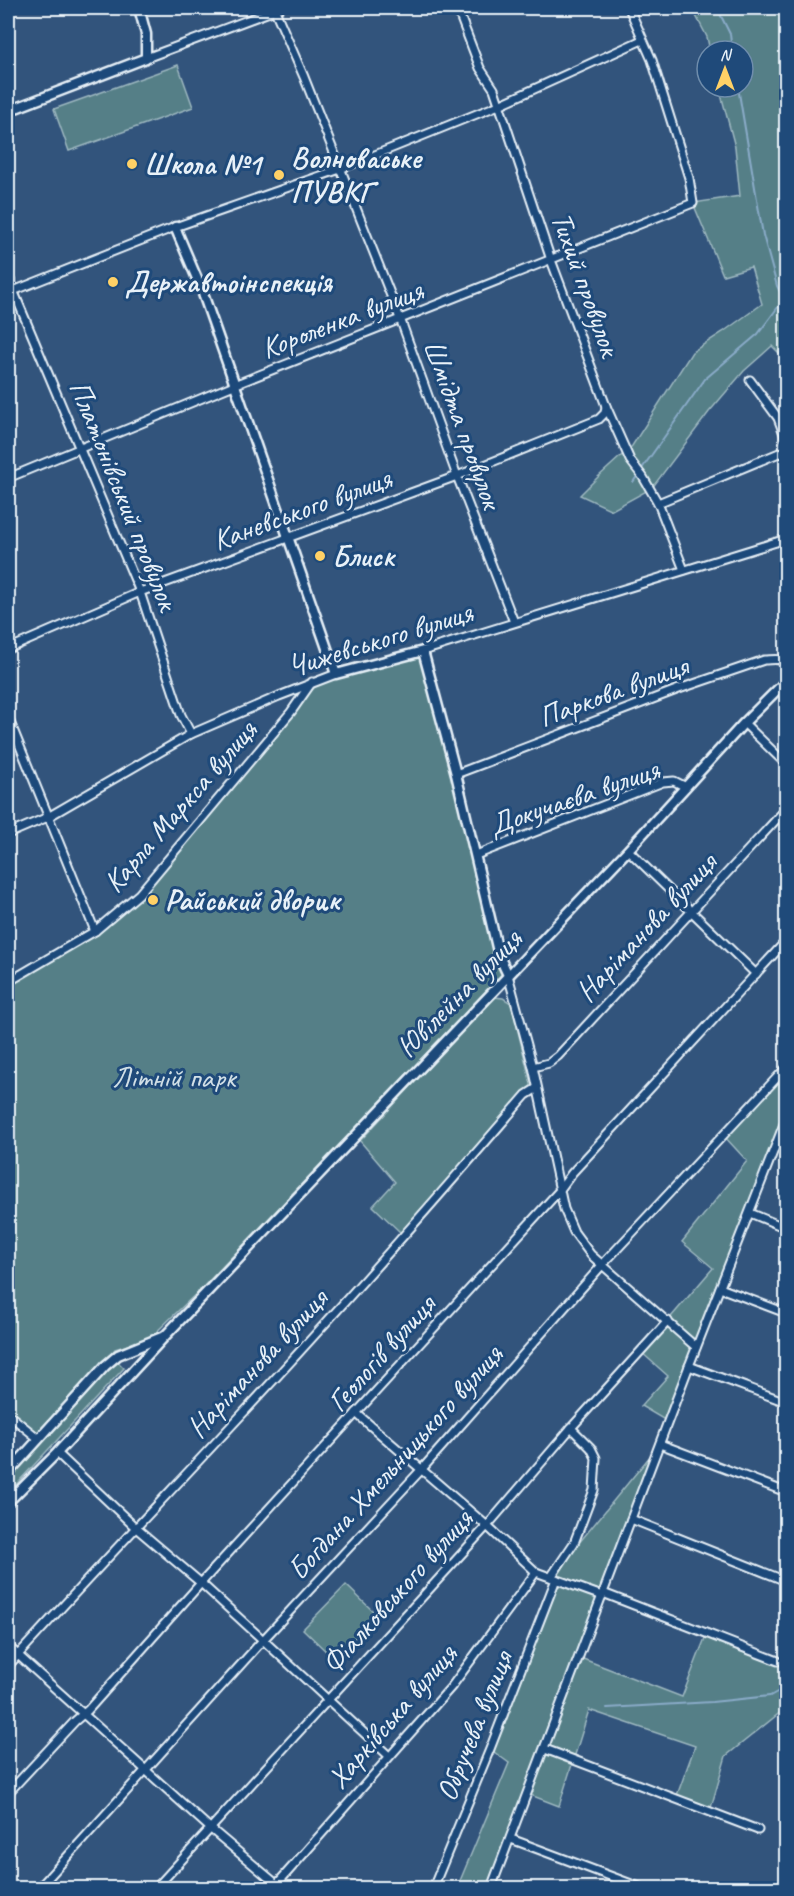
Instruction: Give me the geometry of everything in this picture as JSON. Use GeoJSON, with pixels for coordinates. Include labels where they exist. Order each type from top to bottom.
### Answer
{"type":"FeatureCollection","features":[{"type":"Feature","properties":{"kind":"street"},"geometry":{"type":"LineString","coordinates":[[139,8],[146,34],[146,57]]}},
{"type":"Feature","properties":{"kind":"street"},"geometry":{"type":"LineString","coordinates":[[8,111],[276,8]]}},
{"type":"Feature","properties":{"kind":"street","name":"Шмідта провулок"},"geometry":{"type":"LineString","coordinates":[[276,8],[401,321],[457,476],[514,622]]}},
{"type":"Feature","properties":{"kind":"street","name":"Тихий провулок"},"geometry":{"type":"LineString","coordinates":[[457,8],[480,68],[494,89],[551,260],[606,406],[630,460],[658,503],[684,570]]}},
{"type":"Feature","properties":{"kind":"street"},"geometry":{"type":"LineString","coordinates":[[10,292],[175,227],[340,169],[499,105],[642,40],[629,8]]}},
{"type":"Feature","properties":{"kind":"street","name":"Короленка вулиця"},"geometry":{"type":"LineString","coordinates":[[8,478],[234,385],[401,321],[693,203],[689,178],[652,60],[642,40]]}},
{"type":"Feature","properties":{"kind":"street"},"geometry":{"type":"LineString","coordinates":[[175,227],[201,288],[336,674]]}},
{"type":"Feature","properties":{"kind":"street","name":"Платонівський провулок"},"geometry":{"type":"LineString","coordinates":[[8,277],[10,292],[80,449],[140,592],[181,715],[191,734]]}},
{"type":"Feature","properties":{"kind":"street"},"geometry":{"type":"LineString","coordinates":[[750,380],[778,418],[786,439]]}},
{"type":"Feature","properties":{"kind":"street","name":"Каневського вулиця"},"geometry":{"type":"LineString","coordinates":[[8,650],[140,592],[457,476],[599,419],[605,413],[606,406]]}},
{"type":"Feature","properties":{"kind":"street"},"geometry":{"type":"LineString","coordinates":[[658,503],[779,453],[786,454]]}},
{"type":"Feature","properties":{"kind":"street","name":"Чижевського вулиця"},"geometry":{"type":"LineString","coordinates":[[8,834],[48,817],[191,734],[312,682],[423,651],[786,539]]}},
{"type":"Feature","properties":{"kind":"street"},"geometry":{"type":"LineString","coordinates":[[423,651],[456,774],[499,956],[508,975],[533,1067],[564,1209],[574,1232],[591,1255],[696,1347]]}},
{"type":"Feature","properties":{"kind":"street","name":"Паркова вулиця"},"geometry":{"type":"LineString","coordinates":[[456,774],[680,689],[765,660],[778,659],[786,664]]}},
{"type":"Feature","properties":{"kind":"street","name":"Ювілейна вулиця"},"geometry":{"type":"LineString","coordinates":[[8,1502],[57,1453],[165,1336],[786,681]]}},
{"type":"Feature","properties":{"kind":"street","name":"Карла Маркса вулиця"},"geometry":{"type":"LineString","coordinates":[[8,982],[95,931],[139,894],[291,712],[312,682]]}},
{"type":"Feature","properties":{"kind":"street"},"geometry":{"type":"LineString","coordinates":[[8,717],[95,931]]}},
{"type":"Feature","properties":{"kind":"street"},"geometry":{"type":"LineString","coordinates":[[744,723],[786,764]]}},
{"type":"Feature","properties":{"kind":"street","name":"Докучаєва вулиця"},"geometry":{"type":"LineString","coordinates":[[476,855],[663,782],[674,781],[686,787]]}},
{"type":"Feature","properties":{"kind":"street","name":"Наріманова вулиця"},"geometry":{"type":"LineString","coordinates":[[533,1067],[549,1063],[558,1056],[786,809]]}},
{"type":"Feature","properties":{"kind":"street"},"geometry":{"type":"LineString","coordinates":[[628,850],[756,974]]}},
{"type":"Feature","properties":{"kind":"street","name":"Геологів вулиця"},"geometry":{"type":"LineString","coordinates":[[8,1793],[84,1714],[559,1191],[572,1173],[786,941]]}},
{"type":"Feature","properties":{"kind":"street","name":"Богдана Хмельницького вулиця"},"geometry":{"type":"LineString","coordinates":[[39,1888],[263,1640],[422,1469],[603,1264],[786,1068]]}},
{"type":"Feature","properties":{"kind":"street","name":"Наріманова вулиця"},"geometry":{"type":"LineString","coordinates":[[8,1666],[247,1409],[437,1198],[526,1095],[537,1088]]}},
{"type":"Feature","properties":{"kind":"street"},"geometry":{"type":"LineString","coordinates":[[491,1888],[696,1347],[750,1213],[783,1140],[786,1119]]}},
{"type":"Feature","properties":{"kind":"street"},"geometry":{"type":"LineString","coordinates":[[750,1213],[786,1228]]}},
{"type":"Feature","properties":{"kind":"street"},"geometry":{"type":"LineString","coordinates":[[720,1288],[786,1313]]}},
{"type":"Feature","properties":{"kind":"street","name":"Фіалковського вулиця"},"geometry":{"type":"LineString","coordinates":[[156,1888],[487,1526],[571,1428],[668,1321]]}},
{"type":"Feature","properties":{"kind":"street","name":"Ювілейна вулиця"},"geometry":{"type":"LineString","coordinates":[[8,1473],[105,1366],[118,1355],[165,1336]]}},
{"type":"Feature","properties":{"kind":"street"},"geometry":{"type":"LineString","coordinates":[[118,1355],[131,1358],[134,1366],[130,1374]]}},
{"type":"Feature","properties":{"kind":"street"},"geometry":{"type":"LineString","coordinates":[[689,1366],[786,1402]]}},
{"type":"Feature","properties":{"kind":"street"},"geometry":{"type":"LineString","coordinates":[[356,1413],[487,1526],[536,1572],[603,1594],[778,1661]]}},
{"type":"Feature","properties":{"kind":"street"},"geometry":{"type":"LineString","coordinates":[[8,1414],[39,1439]]}},
{"type":"Feature","properties":{"kind":"street"},"geometry":{"type":"LineString","coordinates":[[554,1578],[574,1543],[594,1490],[596,1458],[591,1448],[571,1428]]}},
{"type":"Feature","properties":{"kind":"street"},"geometry":{"type":"LineString","coordinates":[[660,1444],[786,1492]]}},
{"type":"Feature","properties":{"kind":"street"},"geometry":{"type":"LineString","coordinates":[[57,1453],[135,1527],[201,1583],[388,1756]]}},
{"type":"Feature","properties":{"kind":"street"},"geometry":{"type":"LineString","coordinates":[[631,1519],[786,1581]]}},
{"type":"Feature","properties":{"kind":"street","name":"Харківська вулиця"},"geometry":{"type":"LineString","coordinates":[[279,1886],[388,1756],[452,1686],[536,1572]]}},
{"type":"Feature","properties":{"kind":"street","name":"Обручева вулиця"},"geometry":{"type":"LineString","coordinates":[[433,1888],[490,1749],[554,1578]]}},
{"type":"Feature","properties":{"kind":"street"},"geometry":{"type":"LineString","coordinates":[[8,1646],[211,1829],[279,1886]]}},
{"type":"Feature","properties":{"kind":"street"},"geometry":{"type":"LineString","coordinates":[[545,1749],[758,1830]]}},
{"type":"Feature","properties":{"kind":"street"},"geometry":{"type":"LineString","coordinates":[[511,1839],[642,1888]]}},
{"type":"Feature","properties":{"kind":"green space"},"geometry":{"type":"Polygon","coordinates":[[[692,8],[786,8],[786,360],[772,346],[744,371],[709,412],[652,488],[612,510],[580,495],[632,446],[692,352],[762,304],[751,267],[723,275],[693,203],[740,196],[735,147],[722,99],[755,99],[755,39],[707,39],[692,8]]]}},
{"type":"Feature","properties":{"kind":"green space"},"geometry":{"type":"Polygon","coordinates":[[[178,65],[193,107],[69,151],[54,109],[178,65]]]}},
{"type":"Feature","properties":{"kind":"green space","name":"Літній парк"},"geometry":{"type":"Polygon","coordinates":[[[423,651],[482,887],[507,969],[204,1286],[149,1339],[115,1349],[38,1433],[8,1412],[8,982],[95,931],[139,894],[312,682],[423,651]]]}},
{"type":"Feature","properties":{"kind":"green space"},"geometry":{"type":"Polygon","coordinates":[[[494,997],[503,998],[511,1003],[532,1088],[525,1092],[401,1233],[373,1206],[395,1182],[360,1141],[494,997]]]}},
{"type":"Feature","properties":{"kind":"green space"},"geometry":{"type":"Polygon","coordinates":[[[786,1068],[786,1119],[668,1422],[641,1406],[668,1376],[641,1352],[713,1268],[682,1242],[747,1161],[724,1136],[786,1068]]]}},
{"type":"Feature","properties":{"kind":"green space"},"geometry":{"type":"Polygon","coordinates":[[[114,1358],[124,1368],[8,1493],[8,1474],[114,1358]]]}},
{"type":"Feature","properties":{"kind":"green space"},"geometry":{"type":"Polygon","coordinates":[[[660,1444],[578,1657],[682,1697],[707,1633],[781,1663],[786,1650],[786,1712],[782,1711],[726,1756],[710,1811],[676,1798],[695,1746],[589,1710],[559,1806],[528,1794],[491,1888],[457,1888],[509,1763],[490,1749],[556,1579],[574,1549],[660,1444]]]}},
{"type":"Feature","properties":{"kind":"green space"},"geometry":{"type":"Polygon","coordinates":[[[346,1585],[377,1615],[334,1659],[303,1629],[346,1585]]]}},
{"type":"Feature","properties":{"kind":"waterway"},"geometry":{"type":"LineString","coordinates":[[717,8],[731,39]]}},
{"type":"Feature","properties":{"kind":"waterway"},"geometry":{"type":"LineString","coordinates":[[740,99],[763,235],[777,286],[786,303]]}},
{"type":"Feature","properties":{"kind":"waterway"},"geometry":{"type":"LineString","coordinates":[[641,470],[705,379],[758,334],[784,299]]}},
{"type":"Feature","properties":{"kind":"waterway"},"geometry":{"type":"LineString","coordinates":[[633,482],[638,475]]}},
{"type":"Feature","properties":{"kind":"waterway"},"geometry":{"type":"LineString","coordinates":[[607,1708],[770,1696],[786,1687]]}},
{"type":"Feature","properties":{"kind":"place","name":"Школа №1"},"geometry":{"type":"Point","coordinates":[132,164]}},
{"type":"Feature","properties":{"kind":"place","name":"Волноваське ПУВКГ"},"geometry":{"type":"Point","coordinates":[279,175]}},
{"type":"Feature","properties":{"kind":"place","name":"Державтоінспекція"},"geometry":{"type":"Point","coordinates":[113,282]}},
{"type":"Feature","properties":{"kind":"place","name":"Блиск"},"geometry":{"type":"Point","coordinates":[320,556]}},
{"type":"Feature","properties":{"kind":"place","name":"Райський дворик"},"geometry":{"type":"Point","coordinates":[153,900]}}]}
